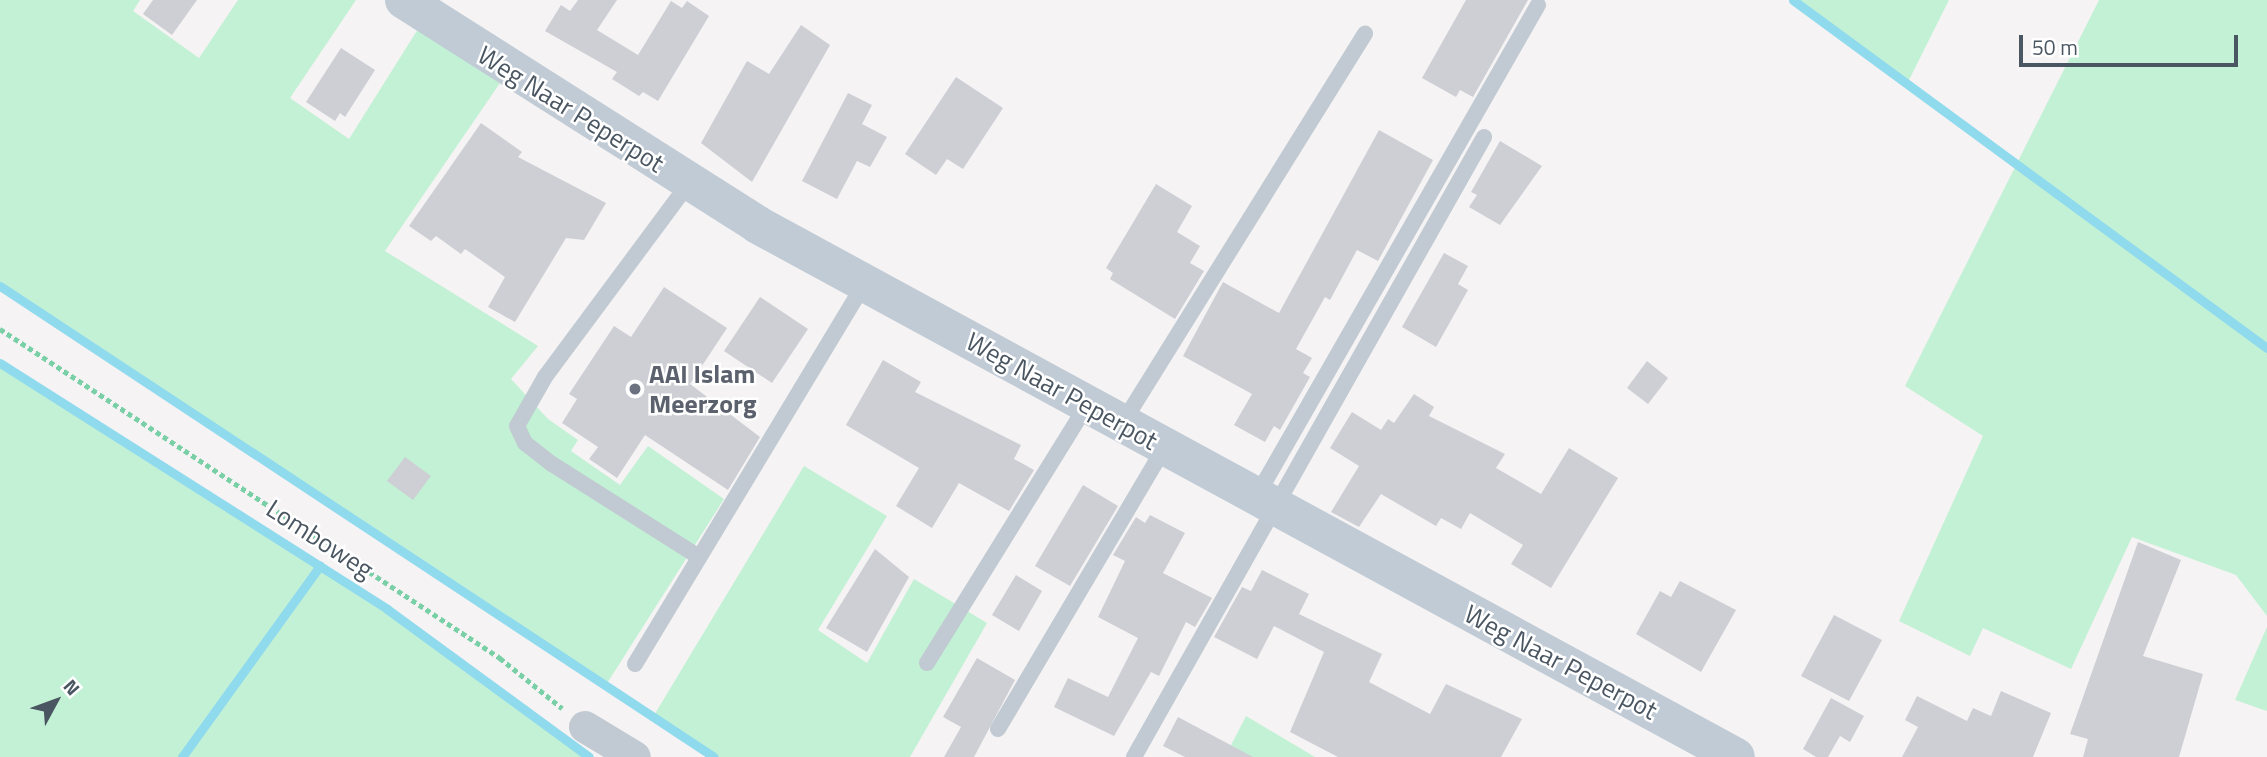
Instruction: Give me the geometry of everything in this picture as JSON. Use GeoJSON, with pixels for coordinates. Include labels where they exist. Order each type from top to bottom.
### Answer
{"type":"FeatureCollection","features":[{"type":"Feature","properties":{"kind":"street","name":"Weg Naar Peperpot"},"geometry":{"type":"LineString","coordinates":[[404,0],[689,183],[1087,405],[1736,757]]}},
{"type":"Feature","properties":{"kind":"street"},"geometry":{"type":"LineString","coordinates":[[585,727],[635,757]]}},
{"type":"Feature","properties":{"kind":"lane"},"geometry":{"type":"LineString","coordinates":[[1134,757],[1265,502],[1538,5]]}},
{"type":"Feature","properties":{"kind":"lane"},"geometry":{"type":"LineString","coordinates":[[1122,424],[1365,33]]}},
{"type":"Feature","properties":{"kind":"lane"},"geometry":{"type":"LineString","coordinates":[[1265,502],[1484,137]]}},
{"type":"Feature","properties":{"kind":"lane"},"geometry":{"type":"LineString","coordinates":[[689,183],[545,377],[517,426],[525,443],[552,464],[699,557]]}},
{"type":"Feature","properties":{"kind":"lane"},"geometry":{"type":"LineString","coordinates":[[635,664],[865,283]]}},
{"type":"Feature","properties":{"kind":"lane"},"geometry":{"type":"LineString","coordinates":[[927,663],[1087,405]]}},
{"type":"Feature","properties":{"kind":"lane"},"geometry":{"type":"LineString","coordinates":[[998,729],[1165,447]]}},
{"type":"Feature","properties":{"kind":"path","name":"Lomboweg"},"geometry":{"type":"LineString","coordinates":[[0,329],[500,658],[585,727]]}},
{"type":"Feature","properties":{"kind":"green space"},"geometry":{"type":"Polygon","coordinates":[[[0,0],[140,0],[133,11],[199,58],[238,0],[356,0],[290,98],[349,139],[418,29],[500,83],[385,251],[538,346],[511,379],[548,419],[578,440],[571,451],[620,485],[648,446],[724,499],[606,685],[0,286],[0,0]]]}},
{"type":"Feature","properties":{"kind":"green space"},"geometry":{"type":"Polygon","coordinates":[[[1793,0],[1949,0],[1907,84],[1793,0]]]}},
{"type":"Feature","properties":{"kind":"green space"},"geometry":{"type":"Polygon","coordinates":[[[2099,0],[2267,0],[2267,616],[2236,575],[2132,537],[2071,669],[1983,628],[1970,656],[1899,621],[1983,436],[1905,386],[2099,0]]]}},
{"type":"Feature","properties":{"kind":"green space"},"geometry":{"type":"Polygon","coordinates":[[[0,363],[387,609],[589,757],[0,757],[0,363]]]}},
{"type":"Feature","properties":{"kind":"green space"},"geometry":{"type":"Polygon","coordinates":[[[804,466],[887,516],[818,630],[867,663],[914,579],[987,623],[910,757],[714,757],[653,717],[804,466]]]}},
{"type":"Feature","properties":{"kind":"green space"},"geometry":{"type":"Polygon","coordinates":[[[2267,627],[2267,711],[2235,700],[2267,627]]]}},
{"type":"Feature","properties":{"kind":"green space"},"geometry":{"type":"Polygon","coordinates":[[[1246,716],[1315,757],[1225,757],[1246,716]]]}},
{"type":"Feature","properties":{"kind":"building"},"geometry":{"type":"Polygon","coordinates":[[[153,0],[197,0],[172,35],[143,14],[153,0]]]}},
{"type":"Feature","properties":{"kind":"building"},"geometry":{"type":"Polygon","coordinates":[[[578,0],[617,0],[597,30],[638,55],[671,1],[682,8],[687,1],[709,16],[658,101],[643,92],[639,96],[612,79],[617,72],[545,31],[561,5],[570,11],[578,0]]]}},
{"type":"Feature","properties":{"kind":"building"},"geometry":{"type":"Polygon","coordinates":[[[1466,0],[1528,0],[1473,97],[1460,90],[1456,97],[1422,78],[1466,0]]]}},
{"type":"Feature","properties":{"kind":"building"},"geometry":{"type":"Polygon","coordinates":[[[801,25],[830,45],[752,182],[701,143],[747,61],[769,74],[801,25]]]}},
{"type":"Feature","properties":{"kind":"building"},"geometry":{"type":"Polygon","coordinates":[[[341,48],[375,70],[345,117],[340,113],[335,121],[306,102],[341,48]]]}},
{"type":"Feature","properties":{"kind":"building"},"geometry":{"type":"Polygon","coordinates":[[[956,77],[1003,108],[963,169],[947,159],[936,175],[905,154],[956,77]]]}},
{"type":"Feature","properties":{"kind":"building"},"geometry":{"type":"Polygon","coordinates":[[[848,93],[872,105],[862,124],[887,137],[870,167],[857,161],[837,199],[802,181],[848,93]]]}},
{"type":"Feature","properties":{"kind":"building"},"geometry":{"type":"Polygon","coordinates":[[[481,123],[522,152],[518,157],[606,203],[584,240],[566,238],[515,322],[488,307],[505,277],[465,249],[461,254],[436,236],[431,241],[409,226],[481,123]]]}},
{"type":"Feature","properties":{"kind":"building"},"geometry":{"type":"Polygon","coordinates":[[[1379,130],[1433,160],[1378,261],[1357,250],[1330,300],[1325,297],[1296,349],[1312,358],[1303,373],[1310,377],[1280,430],[1274,426],[1265,442],[1234,425],[1252,394],[1183,356],[1223,282],[1279,313],[1379,130]]]}},
{"type":"Feature","properties":{"kind":"building"},"geometry":{"type":"Polygon","coordinates":[[[1500,141],[1542,166],[1500,225],[1469,207],[1477,195],[1471,192],[1500,141]]]}},
{"type":"Feature","properties":{"kind":"building"},"geometry":{"type":"Polygon","coordinates":[[[1156,184],[1192,206],[1177,232],[1200,246],[1190,263],[1204,271],[1175,319],[1110,279],[1113,273],[1106,268],[1156,184]]]}},
{"type":"Feature","properties":{"kind":"building"},"geometry":{"type":"Polygon","coordinates":[[[1444,253],[1468,266],[1458,284],[1468,290],[1436,347],[1402,327],[1444,253]]]}},
{"type":"Feature","properties":{"kind":"building","name":"AAI Islam Meerzorg"},"geometry":{"type":"Polygon","coordinates":[[[664,287],[727,328],[690,384],[760,437],[728,490],[645,435],[617,478],[589,459],[598,447],[562,423],[577,399],[569,394],[614,326],[631,337],[664,287]]]}},
{"type":"Feature","properties":{"kind":"building"},"geometry":{"type":"Polygon","coordinates":[[[760,297],[808,329],[772,383],[724,351],[760,297]]]}},
{"type":"Feature","properties":{"kind":"building"},"geometry":{"type":"Polygon","coordinates":[[[883,360],[921,382],[915,392],[1021,445],[1014,459],[1034,470],[1009,511],[959,483],[932,528],[896,506],[919,468],[846,425],[883,360]]]}},
{"type":"Feature","properties":{"kind":"building"},"geometry":{"type":"Polygon","coordinates":[[[1647,361],[1668,378],[1648,404],[1627,388],[1647,361]]]}},
{"type":"Feature","properties":{"kind":"building"},"geometry":{"type":"Polygon","coordinates":[[[1414,394],[1434,407],[1429,416],[1505,454],[1496,468],[1541,494],[1569,448],[1618,478],[1551,588],[1511,564],[1523,545],[1470,513],[1461,529],[1441,518],[1436,526],[1381,494],[1359,527],[1331,512],[1359,466],[1330,448],[1352,412],[1381,430],[1388,419],[1394,423],[1414,394]]]}},
{"type":"Feature","properties":{"kind":"building"},"geometry":{"type":"Polygon","coordinates":[[[405,457],[431,476],[413,500],[387,481],[405,457]]]}},
{"type":"Feature","properties":{"kind":"building"},"geometry":{"type":"Polygon","coordinates":[[[1083,485],[1118,506],[1070,586],[1035,566],[1083,485]]]}},
{"type":"Feature","properties":{"kind":"building"},"geometry":{"type":"Polygon","coordinates":[[[1150,515],[1185,533],[1163,573],[1212,598],[1195,627],[1186,622],[1159,676],[1151,672],[1114,736],[1054,707],[1068,678],[1108,697],[1138,638],[1098,617],[1125,561],[1113,555],[1136,517],[1145,523],[1150,515]]]}},
{"type":"Feature","properties":{"kind":"building"},"geometry":{"type":"Polygon","coordinates":[[[2138,542],[2181,560],[2143,656],[2203,674],[2179,757],[2083,757],[2088,739],[2070,734],[2138,542]]]}},
{"type":"Feature","properties":{"kind":"building"},"geometry":{"type":"Polygon","coordinates":[[[875,549],[909,577],[867,652],[826,628],[875,549]]]}},
{"type":"Feature","properties":{"kind":"building"},"geometry":{"type":"Polygon","coordinates":[[[1262,570],[1309,594],[1299,614],[1382,654],[1369,682],[1430,714],[1446,684],[1522,719],[1501,757],[1338,757],[1290,732],[1324,652],[1274,626],[1257,659],[1214,637],[1242,587],[1251,591],[1262,570]]]}},
{"type":"Feature","properties":{"kind":"building"},"geometry":{"type":"Polygon","coordinates":[[[1016,575],[1042,591],[1019,631],[992,615],[1016,575]]]}},
{"type":"Feature","properties":{"kind":"building"},"geometry":{"type":"Polygon","coordinates":[[[1680,581],[1736,610],[1701,672],[1636,634],[1660,591],[1671,597],[1680,581]]]}},
{"type":"Feature","properties":{"kind":"building"},"geometry":{"type":"Polygon","coordinates":[[[1834,615],[1882,640],[1849,701],[1801,676],[1834,615]]]}},
{"type":"Feature","properties":{"kind":"building"},"geometry":{"type":"Polygon","coordinates":[[[977,658],[1015,680],[974,757],[944,757],[961,727],[943,717],[977,658]]]}},
{"type":"Feature","properties":{"kind":"building"},"geometry":{"type":"Polygon","coordinates":[[[2001,691],[2051,713],[2033,757],[1902,757],[1918,727],[1905,720],[1917,696],[1967,721],[1973,708],[1991,716],[2001,691]]]}},
{"type":"Feature","properties":{"kind":"building"},"geometry":{"type":"Polygon","coordinates":[[[1831,698],[1864,716],[1850,742],[1840,736],[1828,757],[1816,757],[1803,749],[1831,698]]]}},
{"type":"Feature","properties":{"kind":"building"},"geometry":{"type":"Polygon","coordinates":[[[1178,717],[1253,757],[1185,757],[1163,746],[1178,717]]]}},
{"type":"Feature","properties":{"kind":"waterway"},"geometry":{"type":"LineString","coordinates":[[1793,0],[2267,348]]}},
{"type":"Feature","properties":{"kind":"waterway"},"geometry":{"type":"LineString","coordinates":[[0,286],[714,757]]}},
{"type":"Feature","properties":{"kind":"waterway"},"geometry":{"type":"LineString","coordinates":[[0,363],[387,609],[589,757]]}},
{"type":"Feature","properties":{"kind":"waterway"},"geometry":{"type":"LineString","coordinates":[[182,757],[320,566]]}},
{"type":"Feature","properties":{"kind":"place","name":"AAI Islam Meerzorg"},"geometry":{"type":"Point","coordinates":[635,389]}}]}
